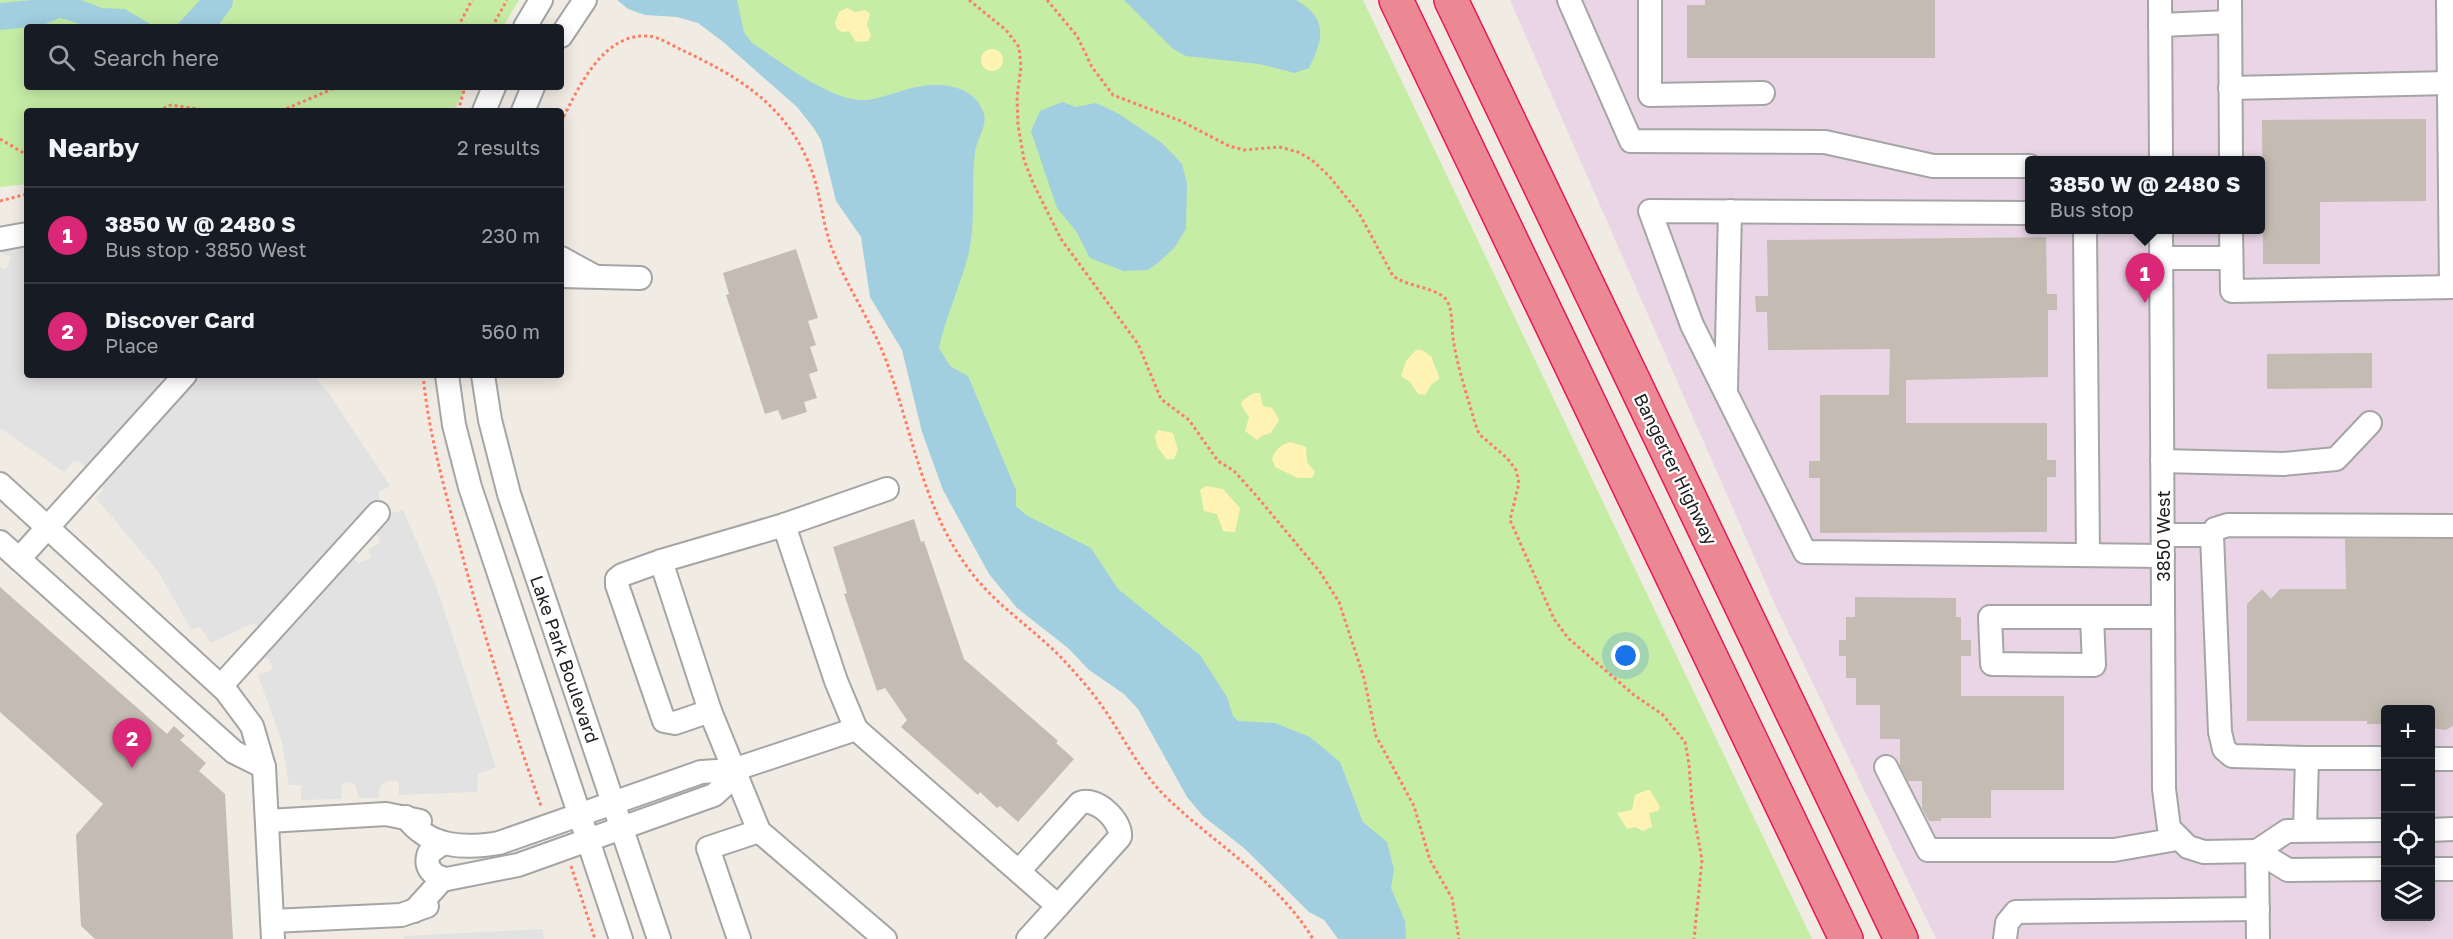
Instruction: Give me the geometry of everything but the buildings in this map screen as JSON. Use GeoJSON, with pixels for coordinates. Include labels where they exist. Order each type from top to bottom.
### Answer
{"type":"FeatureCollection","features":[{"type":"Feature","properties":{"kind":"highway"},"geometry":{"type":"LineString","coordinates":[[1396,0],[1846,939]]}},
{"type":"Feature","properties":{"kind":"highway","name":"Bangerter Highway"},"geometry":{"type":"LineString","coordinates":[[1450,0],[1901,939]]}},
{"type":"Feature","properties":{"kind":"street"},"geometry":{"type":"LineString","coordinates":[[527,24],[541,0]]}},
{"type":"Feature","properties":{"kind":"street"},"geometry":{"type":"LineString","coordinates":[[564,32],[585,0]]}},
{"type":"Feature","properties":{"kind":"street"},"geometry":{"type":"LineString","coordinates":[[1569,0],[1631,141],[1825,142],[1934,166],[2025,166]]}},
{"type":"Feature","properties":{"kind":"street"},"geometry":{"type":"LineString","coordinates":[[1650,0],[1650,95],[1763,93]]}},
{"type":"Feature","properties":{"kind":"street"},"geometry":{"type":"LineString","coordinates":[[2160,0],[2161,156]]}},
{"type":"Feature","properties":{"kind":"street"},"geometry":{"type":"LineString","coordinates":[[2231,234],[2232,291],[2452,287],[2448,0]]}},
{"type":"Feature","properties":{"kind":"street"},"geometry":{"type":"LineString","coordinates":[[2160,25],[2230,11],[2231,156]]}},
{"type":"Feature","properties":{"kind":"street"},"geometry":{"type":"LineString","coordinates":[[2230,88],[2449,84]]}},
{"type":"Feature","properties":{"kind":"street"},"geometry":{"type":"LineString","coordinates":[[485,108],[493,90]]}},
{"type":"Feature","properties":{"kind":"street"},"geometry":{"type":"LineString","coordinates":[[524,108],[532,90]]}},
{"type":"Feature","properties":{"kind":"street"},"geometry":{"type":"LineString","coordinates":[[2025,213],[1650,211],[1692,325],[1805,552],[2088,555],[2163,545],[2212,535]]}},
{"type":"Feature","properties":{"kind":"street"},"geometry":{"type":"LineString","coordinates":[[1726,393],[1730,211]]}},
{"type":"Feature","properties":{"kind":"street"},"geometry":{"type":"LineString","coordinates":[[2085,234],[2088,555]]}},
{"type":"Feature","properties":{"kind":"street","name":"3850 West"},"geometry":{"type":"LineString","coordinates":[[2161,234],[2164,809],[2169,828],[2177,838]]}},
{"type":"Feature","properties":{"kind":"street"},"geometry":{"type":"LineString","coordinates":[[0,239],[24,235]]}},
{"type":"Feature","properties":{"kind":"street"},"geometry":{"type":"LineString","coordinates":[[2162,258],[2232,258]]}},
{"type":"Feature","properties":{"kind":"street"},"geometry":{"type":"LineString","coordinates":[[564,260],[592,275]]}},
{"type":"Feature","properties":{"kind":"street"},"geometry":{"type":"LineString","coordinates":[[564,276],[640,278]]}},
{"type":"Feature","properties":{"kind":"street"},"geometry":{"type":"LineString","coordinates":[[19,559],[182,378]]}},
{"type":"Feature","properties":{"kind":"street","name":"Lake Park Boulevard"},"geometry":{"type":"LineString","coordinates":[[447,378],[454,424],[470,487],[621,939]]}},
{"type":"Feature","properties":{"kind":"street","name":"Lake Park Boulevard"},"geometry":{"type":"LineString","coordinates":[[483,378],[490,420],[509,494],[659,939]]}},
{"type":"Feature","properties":{"kind":"street"},"geometry":{"type":"LineString","coordinates":[[2162,460],[2284,464],[2336,459],[2370,423]]}},
{"type":"Feature","properties":{"kind":"street"},"geometry":{"type":"LineString","coordinates":[[0,484],[221,686],[237,702],[252,726],[264,767],[273,930],[414,911],[436,884],[452,878],[503,870],[589,842],[714,795],[726,784],[733,770]]}},
{"type":"Feature","properties":{"kind":"street"},"geometry":{"type":"LineString","coordinates":[[710,711],[675,723],[664,721],[617,585],[617,579],[622,575],[661,561],[784,525],[886,489]]}},
{"type":"Feature","properties":{"kind":"street"},"geometry":{"type":"LineString","coordinates":[[221,686],[378,513]]}},
{"type":"Feature","properties":{"kind":"street"},"geometry":{"type":"LineString","coordinates":[[784,525],[836,681],[856,729],[1058,906]]}},
{"type":"Feature","properties":{"kind":"street"},"geometry":{"type":"LineString","coordinates":[[2381,759],[2232,756],[2224,749],[2220,732],[2212,535],[2215,529],[2228,525],[2453,526]]}},
{"type":"Feature","properties":{"kind":"street"},"geometry":{"type":"LineString","coordinates":[[0,542],[234,752],[264,767]]}},
{"type":"Feature","properties":{"kind":"street"},"geometry":{"type":"LineString","coordinates":[[661,561],[710,711],[759,831],[885,939]]}},
{"type":"Feature","properties":{"kind":"street"},"geometry":{"type":"LineString","coordinates":[[2092,617],[2094,665],[1992,664],[1990,616],[2163,617]]}},
{"type":"Feature","properties":{"kind":"street"},"geometry":{"type":"LineString","coordinates":[[452,878],[434,875],[428,865],[429,853],[446,844],[471,848],[499,843],[613,801],[701,772],[733,770],[856,729]]}},
{"type":"Feature","properties":{"kind":"street"},"geometry":{"type":"LineString","coordinates":[[2305,830],[2307,758]]}},
{"type":"Feature","properties":{"kind":"street"},"geometry":{"type":"LineString","coordinates":[[2435,759],[2453,759]]}},
{"type":"Feature","properties":{"kind":"street"},"geometry":{"type":"LineString","coordinates":[[1886,767],[1928,850],[2114,850],[2177,838],[2188,848],[2204,852],[2257,851],[2288,870],[2381,869]]}},
{"type":"Feature","properties":{"kind":"street"},"geometry":{"type":"LineString","coordinates":[[1018,871],[1080,803],[1090,801],[1096,803],[1117,823],[1120,837],[1028,939]]}},
{"type":"Feature","properties":{"kind":"street"},"geometry":{"type":"LineString","coordinates":[[268,821],[386,814],[426,823],[446,844]]}},
{"type":"Feature","properties":{"kind":"street"},"geometry":{"type":"LineString","coordinates":[[2257,851],[2287,831],[2381,830]]}},
{"type":"Feature","properties":{"kind":"street"},"geometry":{"type":"LineString","coordinates":[[2435,830],[2453,830]]}},
{"type":"Feature","properties":{"kind":"street"},"geometry":{"type":"LineString","coordinates":[[739,939],[708,848],[759,831]]}},
{"type":"Feature","properties":{"kind":"street"},"geometry":{"type":"LineString","coordinates":[[2257,851],[2258,939]]}},
{"type":"Feature","properties":{"kind":"street"},"geometry":{"type":"LineString","coordinates":[[2435,869],[2453,869]]}},
{"type":"Feature","properties":{"kind":"street"},"geometry":{"type":"LineString","coordinates":[[2004,939],[2007,923],[2016,912],[2258,909]]}},
{"type":"Feature","properties":{"kind":"path"},"geometry":{"type":"LineString","coordinates":[[460,24],[472,0]]}},
{"type":"Feature","properties":{"kind":"path"},"geometry":{"type":"LineString","coordinates":[[494,24],[507,0]]}},
{"type":"Feature","properties":{"kind":"path"},"geometry":{"type":"LineString","coordinates":[[969,0],[1006,30],[1019,47],[1022,67],[1017,98],[1017,116],[1024,160],[1061,238],[1138,344],[1161,399],[1178,409],[1189,420],[1218,460],[1234,471],[1254,493],[1320,572],[1340,602],[1364,678],[1376,736],[1414,806],[1430,860],[1452,898],[1459,939]]}},
{"type":"Feature","properties":{"kind":"path"},"geometry":{"type":"LineString","coordinates":[[1047,0],[1077,36],[1092,66],[1113,95],[1181,121],[1229,146],[1244,150],[1279,147],[1298,152],[1312,160],[1329,176],[1359,213],[1393,276],[1442,295],[1452,316],[1454,344],[1479,434],[1507,458],[1516,470],[1519,483],[1509,520],[1554,619],[1568,638],[1634,695],[1662,714],[1684,742],[1702,860],[1694,939]]}},
{"type":"Feature","properties":{"kind":"path"},"geometry":{"type":"LineString","coordinates":[[564,117],[596,59],[624,41],[648,36],[716,66],[765,98],[786,121],[808,160],[831,245],[886,362],[931,502],[959,555],[989,591],[1068,664],[1102,705],[1145,772],[1164,795],[1253,868],[1302,921],[1313,939]]}},
{"type":"Feature","properties":{"kind":"path"},"geometry":{"type":"LineString","coordinates":[[288,108],[329,90]]}},
{"type":"Feature","properties":{"kind":"path"},"geometry":{"type":"LineString","coordinates":[[459,108],[464,90]]}},
{"type":"Feature","properties":{"kind":"path"},"geometry":{"type":"LineString","coordinates":[[164,108],[171,105],[192,108]]}},
{"type":"Feature","properties":{"kind":"path"},"geometry":{"type":"LineString","coordinates":[[0,139],[24,153]]}},
{"type":"Feature","properties":{"kind":"path"},"geometry":{"type":"LineString","coordinates":[[0,201],[24,196]]}},
{"type":"Feature","properties":{"kind":"path"},"geometry":{"type":"LineString","coordinates":[[423,378],[437,463],[476,610],[501,692],[543,813]]}},
{"type":"Feature","properties":{"kind":"path"},"geometry":{"type":"LineString","coordinates":[[570,863],[595,939]]}},
{"type":"Feature","properties":{"kind":"shaded area"},"geometry":{"type":"Polygon","coordinates":[[[1510,0],[2453,0],[2453,939],[1936,939],[1777,609],[1510,0]]]}},
{"type":"Feature","properties":{"kind":"shaded area"},"geometry":{"type":"Polygon","coordinates":[[[24,246],[24,378],[161,378],[160,380],[164,382],[169,378],[316,378],[390,486],[379,492],[379,499],[389,514],[403,510],[436,586],[496,767],[478,774],[477,792],[399,795],[399,783],[395,780],[383,783],[379,790],[379,798],[359,798],[355,784],[346,782],[342,785],[341,799],[301,800],[301,785],[289,785],[282,742],[258,675],[270,671],[272,667],[269,659],[263,657],[257,625],[251,624],[211,643],[200,627],[191,629],[159,573],[96,498],[103,490],[102,483],[78,461],[73,462],[64,472],[0,428],[0,267],[6,269],[11,257],[0,250],[24,246]],[[373,533],[356,551],[355,560],[359,563],[371,558],[368,549],[380,543],[378,536],[373,533]]]}},
{"type":"Feature","properties":{"kind":"shaded area"},"geometry":{"type":"Polygon","coordinates":[[[543,929],[544,939],[404,939],[404,936],[543,929]]]}},
{"type":"Feature","properties":{"kind":"green space"},"geometry":{"type":"Polygon","coordinates":[[[0,0],[519,0],[505,24],[24,24],[24,90],[465,90],[455,108],[24,108],[24,184],[0,187],[0,0]]]}},
{"type":"Feature","properties":{"kind":"green space"},"geometry":{"type":"Polygon","coordinates":[[[677,0],[1363,0],[1812,939],[1354,939],[1001,535],[823,106],[677,0]]]}},
{"type":"Feature","properties":{"kind":"sand"},"geometry":{"type":"Polygon","coordinates":[[[847,8],[855,12],[865,10],[870,14],[867,24],[871,36],[868,41],[856,42],[849,31],[842,32],[837,29],[835,23],[839,12],[847,8]]]}},
{"type":"Feature","properties":{"kind":"sand"},"geometry":{"type":"Polygon","coordinates":[[[992,49],[1000,52],[1003,60],[1000,68],[992,71],[984,68],[981,60],[984,52],[992,49]]]}},
{"type":"Feature","properties":{"kind":"sand"},"geometry":{"type":"Polygon","coordinates":[[[1416,350],[1422,350],[1432,357],[1439,377],[1425,395],[1418,394],[1410,382],[1401,376],[1406,361],[1416,350]]]}},
{"type":"Feature","properties":{"kind":"sand"},"geometry":{"type":"Polygon","coordinates":[[[1254,393],[1260,393],[1263,406],[1272,408],[1279,420],[1271,433],[1257,440],[1245,431],[1249,417],[1241,405],[1243,400],[1254,393]]]}},
{"type":"Feature","properties":{"kind":"sand"},"geometry":{"type":"Polygon","coordinates":[[[1158,430],[1173,433],[1178,450],[1174,459],[1166,459],[1157,446],[1155,436],[1158,430]]]}},
{"type":"Feature","properties":{"kind":"sand"},"geometry":{"type":"Polygon","coordinates":[[[1291,442],[1306,447],[1307,462],[1315,472],[1312,478],[1298,478],[1275,467],[1272,459],[1275,453],[1281,446],[1291,442]]]}},
{"type":"Feature","properties":{"kind":"sand"},"geometry":{"type":"Polygon","coordinates":[[[1206,486],[1223,489],[1240,508],[1235,532],[1223,531],[1217,514],[1204,511],[1200,490],[1206,486]]]}},
{"type":"Feature","properties":{"kind":"sand"},"geometry":{"type":"Polygon","coordinates":[[[1650,790],[1660,807],[1658,811],[1649,813],[1652,827],[1643,831],[1635,827],[1627,829],[1617,813],[1632,810],[1635,795],[1650,790]]]}},
{"type":"Feature","properties":{"kind":"water"},"geometry":{"type":"Polygon","coordinates":[[[32,0],[81,0],[102,8],[125,9],[150,24],[81,24],[60,18],[45,24],[24,24],[24,28],[0,30],[0,3],[32,0]]]}},
{"type":"Feature","properties":{"kind":"water"},"geometry":{"type":"Polygon","coordinates":[[[200,0],[233,0],[232,7],[219,24],[178,24],[200,0]]]}},
{"type":"Feature","properties":{"kind":"water"},"geometry":{"type":"Polygon","coordinates":[[[617,0],[737,0],[744,32],[752,43],[804,78],[833,93],[847,98],[869,100],[916,87],[943,85],[969,93],[979,103],[985,120],[975,152],[971,240],[966,264],[939,348],[950,366],[968,376],[1016,490],[1016,506],[1026,515],[1091,548],[1118,589],[1200,655],[1227,697],[1233,716],[1238,721],[1275,723],[1310,737],[1340,762],[1363,822],[1387,842],[1394,869],[1391,888],[1405,921],[1406,939],[1338,939],[1324,920],[1309,912],[1244,848],[1203,816],[1187,797],[1138,709],[1124,694],[1089,670],[1068,648],[1017,608],[989,574],[943,490],[922,432],[902,350],[870,297],[861,237],[836,201],[821,140],[813,127],[797,107],[722,41],[698,23],[677,17],[645,15],[628,9],[617,0]]]}},
{"type":"Feature","properties":{"kind":"water"},"geometry":{"type":"Polygon","coordinates":[[[1124,0],[1296,0],[1314,14],[1320,30],[1320,38],[1309,68],[1295,73],[1259,64],[1186,56],[1173,49],[1124,0]]]}},
{"type":"Feature","properties":{"kind":"water"},"geometry":{"type":"Polygon","coordinates":[[[1062,102],[1076,107],[1096,103],[1119,114],[1162,143],[1182,164],[1187,183],[1186,229],[1175,247],[1148,270],[1123,271],[1090,258],[1076,231],[1057,208],[1031,131],[1040,111],[1062,102]]]}},
{"type":"Feature","properties":{"kind":"place","name":"3850 W @ 2480 S"},"geometry":{"type":"Point","coordinates":[2145,303]}},
{"type":"Feature","properties":{"kind":"place","name":"Discover Card"},"geometry":{"type":"Point","coordinates":[132,768]}}]}
